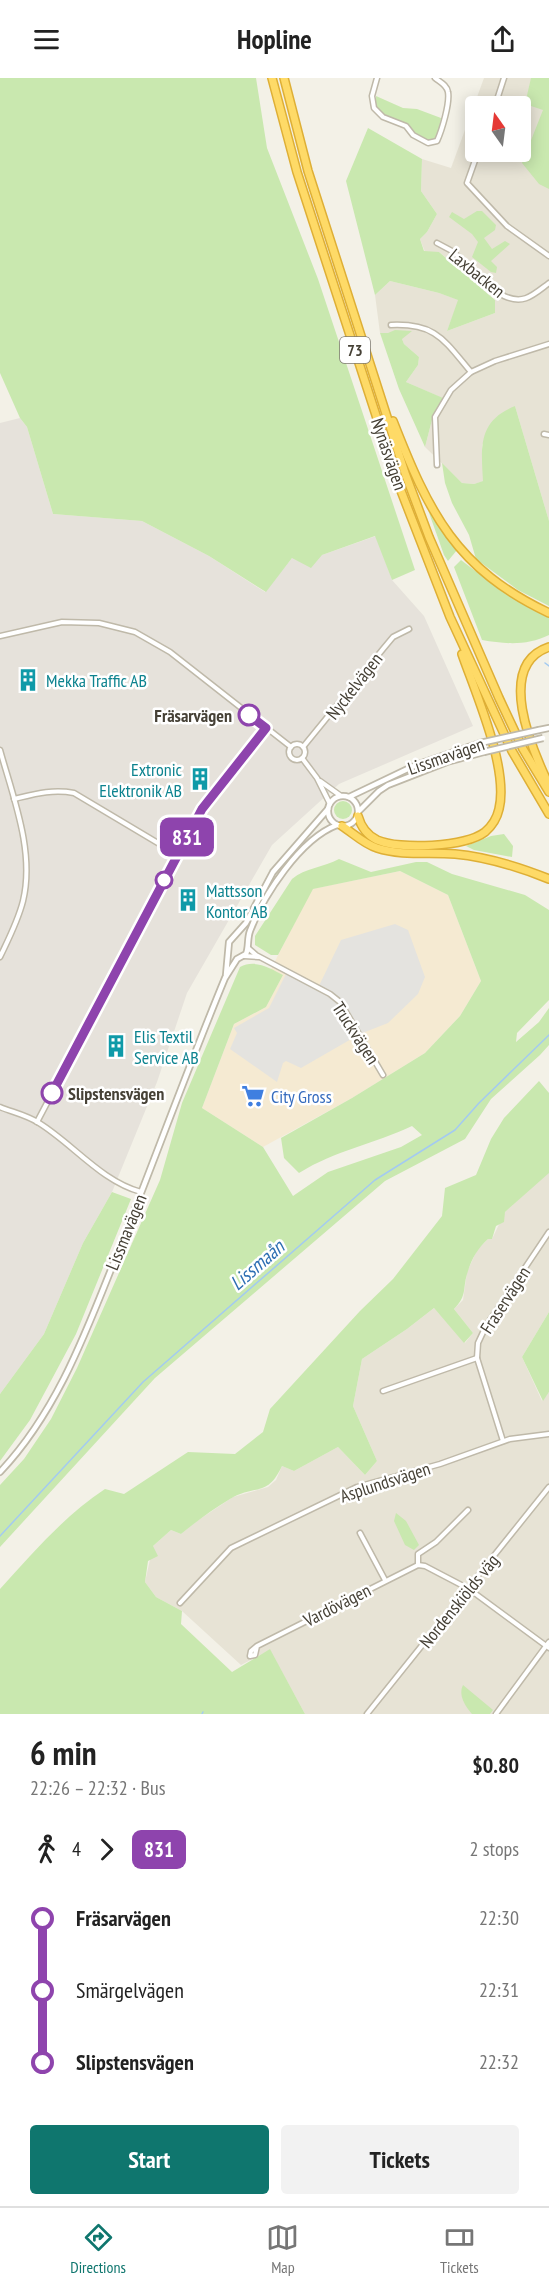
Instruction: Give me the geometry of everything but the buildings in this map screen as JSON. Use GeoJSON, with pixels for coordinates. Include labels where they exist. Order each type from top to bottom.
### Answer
{"type":"FeatureCollection","features":[{"type":"Feature","properties":{"kind":"highway","name":"Nynäsvägen"},"geometry":{"type":"LineString","coordinates":[[272,78],[297,172],[398,483],[450,617],[512,751],[549,814]]}},
{"type":"Feature","properties":{"kind":"highway","name":"Nynäsvägen"},"geometry":{"type":"LineString","coordinates":[[284,78],[308,171],[405,473],[429,537],[518,739],[549,792]]}},
{"type":"Feature","properties":{"kind":"highway"},"geometry":{"type":"LineString","coordinates":[[370,363],[422,491],[439,523],[464,554],[494,581],[519,598],[549,613]]}},
{"type":"Feature","properties":{"kind":"highway"},"geometry":{"type":"LineString","coordinates":[[358,813],[364,830],[379,840],[410,845],[436,845],[470,840],[485,832],[495,820],[501,792],[496,755],[450,617]]}},
{"type":"Feature","properties":{"kind":"highway"},"geometry":{"type":"LineString","coordinates":[[549,646],[531,658],[521,680],[521,694],[524,717],[534,753],[549,785]]}},
{"type":"Feature","properties":{"kind":"highway"},"geometry":{"type":"LineString","coordinates":[[339,825],[375,848],[402,852],[458,854],[491,860],[549,879]]}},
{"type":"Feature","properties":{"kind":"street"},"geometry":{"type":"LineString","coordinates":[[377,78],[372,96],[374,108],[383,117],[406,126],[412,135],[428,143],[437,141],[443,127],[449,93],[446,85],[435,78]]}},
{"type":"Feature","properties":{"kind":"street"},"geometry":{"type":"LineString","coordinates":[[498,96],[504,78]]}},
{"type":"Feature","properties":{"kind":"street"},"geometry":{"type":"LineString","coordinates":[[474,162],[467,183],[507,226],[549,256]]}},
{"type":"Feature","properties":{"kind":"street","name":"Laxbacken"},"geometry":{"type":"LineString","coordinates":[[437,243],[452,251],[504,296],[514,301],[525,300],[549,283]]}},
{"type":"Feature","properties":{"kind":"street"},"geometry":{"type":"LineString","coordinates":[[391,325],[414,326],[441,336],[471,372]]}},
{"type":"Feature","properties":{"kind":"street"},"geometry":{"type":"LineString","coordinates":[[437,465],[435,417],[451,390],[471,372],[495,361],[549,344]]}},
{"type":"Feature","properties":{"kind":"street"},"geometry":{"type":"LineString","coordinates":[[0,636],[62,622],[99,623],[135,632],[170,652],[291,747]]}},
{"type":"Feature","properties":{"kind":"street","name":"Nyckelvägen"},"geometry":{"type":"LineString","coordinates":[[303,747],[393,637],[408,629]]}},
{"type":"Feature","properties":{"kind":"street"},"geometry":{"type":"LineString","coordinates":[[37,1122],[177,855],[208,801],[266,728]]}},
{"type":"Feature","properties":{"kind":"street","name":"Lissmavägen"},"geometry":{"type":"LineString","coordinates":[[349,797],[416,765],[480,743],[549,728]]}},
{"type":"Feature","properties":{"kind":"street","name":"Lissmavägen"},"geometry":{"type":"LineString","coordinates":[[358,813],[379,791],[447,762],[546,738]]}},
{"type":"Feature","properties":{"kind":"street"},"geometry":{"type":"LineString","coordinates":[[298,744],[303,747],[302,758],[297,760],[292,758],[289,752],[291,747],[298,744]]}},
{"type":"Feature","properties":{"kind":"street"},"geometry":{"type":"LineString","coordinates":[[0,750],[25,850],[26,875],[23,899],[15,926],[0,957]]}},
{"type":"Feature","properties":{"kind":"street"},"geometry":{"type":"LineString","coordinates":[[302,758],[317,778],[329,806],[331,819],[339,825]]}},
{"type":"Feature","properties":{"kind":"street"},"geometry":{"type":"LineString","coordinates":[[228,953],[237,959],[244,956],[251,929],[264,902],[285,872],[316,837],[323,831],[339,825],[352,824],[358,813],[354,800],[341,796],[317,778]]}},
{"type":"Feature","properties":{"kind":"street"},"geometry":{"type":"LineString","coordinates":[[14,799],[58,790],[74,793],[177,855]]}},
{"type":"Feature","properties":{"kind":"street"},"geometry":{"type":"LineString","coordinates":[[329,806],[341,796]]}},
{"type":"Feature","properties":{"kind":"street","name":"Lissmavägen"},"geometry":{"type":"LineString","coordinates":[[225,978],[227,945],[239,938],[273,872],[329,806]]}},
{"type":"Feature","properties":{"kind":"street"},"geometry":{"type":"LineString","coordinates":[[239,938],[247,946]]}},
{"type":"Feature","properties":{"kind":"street","name":"Truckvägen"},"geometry":{"type":"LineString","coordinates":[[247,946],[263,959],[330,994],[340,1002],[383,1075]]}},
{"type":"Feature","properties":{"kind":"street","name":"Truckvägen"},"geometry":{"type":"LineString","coordinates":[[244,956],[263,959]]}},
{"type":"Feature","properties":{"kind":"street","name":"Lissmavägen"},"geometry":{"type":"LineString","coordinates":[[0,1472],[36,1425],[73,1360],[142,1192],[225,978],[237,959]]}},
{"type":"Feature","properties":{"kind":"street"},"geometry":{"type":"LineString","coordinates":[[0,1107],[37,1122],[107,1175],[122,1185],[142,1192]]}},
{"type":"Feature","properties":{"kind":"street","name":"Fraservägen"},"geometry":{"type":"LineString","coordinates":[[503,1441],[477,1358],[478,1343],[486,1326],[549,1233]]}},
{"type":"Feature","properties":{"kind":"street"},"geometry":{"type":"LineString","coordinates":[[383,1391],[477,1358]]}},
{"type":"Feature","properties":{"kind":"street","name":"Asplundsvägen"},"geometry":{"type":"LineString","coordinates":[[180,1603],[226,1552],[237,1544],[357,1487],[440,1464],[503,1441],[535,1434],[549,1434]]}},
{"type":"Feature","properties":{"kind":"street","name":"Nordenskiölds väg"},"geometry":{"type":"LineString","coordinates":[[367,1714],[549,1487]]}},
{"type":"Feature","properties":{"kind":"street","name":"Vardövägen"},"geometry":{"type":"LineString","coordinates":[[257,1646],[418,1565],[418,1554],[436,1542],[464,1511],[468,1510]]}},
{"type":"Feature","properties":{"kind":"street"},"geometry":{"type":"LineString","coordinates":[[360,1533],[385,1580]]}},
{"type":"Feature","properties":{"kind":"street"},"geometry":{"type":"LineString","coordinates":[[418,1565],[425,1566],[469,1589],[548,1646],[496,1714]]}},
{"type":"Feature","properties":{"kind":"shaded area"},"geometry":{"type":"Polygon","coordinates":[[[484,78],[549,78],[549,521],[515,406],[482,445],[484,481],[474,484],[462,483],[425,447],[433,416],[442,398],[406,382],[418,365],[419,357],[404,344],[402,339],[388,333],[380,333],[375,295],[390,281],[459,300],[447,331],[495,313],[495,299],[439,252],[425,252],[420,239],[427,232],[437,214],[421,191],[422,159],[451,168],[465,130],[465,162],[531,162],[531,96],[477,96],[484,78]]]}},
{"type":"Feature","properties":{"kind":"shaded area"},"geometry":{"type":"Polygon","coordinates":[[[20,418],[27,427],[53,514],[142,521],[209,556],[265,592],[292,558],[322,555],[376,536],[392,580],[424,616],[473,726],[339,784],[272,845],[187,993],[157,1082],[112,1192],[83,1243],[44,1334],[0,1394],[0,423],[20,418]]]}},
{"type":"Feature","properties":{"kind":"shaded area"},"geometry":{"type":"Polygon","coordinates":[[[400,871],[448,895],[481,981],[460,1016],[425,1053],[352,1098],[263,1147],[202,1108],[234,1024],[266,1007],[283,975],[271,969],[312,889],[400,871]]]}},
{"type":"Feature","properties":{"kind":"shaded area"},"geometry":{"type":"Polygon","coordinates":[[[395,924],[408,930],[425,977],[418,994],[388,1023],[360,1034],[301,1068],[286,1061],[283,1063],[277,1082],[230,1049],[237,1033],[234,1028],[269,1008],[286,974],[317,990],[341,940],[395,924]]]}},
{"type":"Feature","properties":{"kind":"shaded area"},"geometry":{"type":"Polygon","coordinates":[[[549,1173],[549,1312],[522,1357],[542,1401],[549,1392],[549,1714],[305,1714],[270,1650],[241,1665],[182,1611],[156,1597],[145,1582],[153,1546],[171,1530],[181,1534],[233,1497],[268,1487],[276,1480],[282,1466],[294,1471],[338,1447],[365,1475],[377,1461],[353,1406],[362,1359],[434,1308],[465,1343],[473,1333],[454,1309],[463,1300],[467,1272],[477,1250],[488,1239],[492,1239],[505,1212],[549,1173]]]}},
{"type":"Feature","properties":{"kind":"green space"},"geometry":{"type":"Polygon","coordinates":[[[0,78],[256,78],[267,148],[318,279],[415,570],[392,580],[375,536],[322,555],[311,568],[292,558],[266,592],[209,556],[142,521],[53,514],[27,427],[20,418],[0,373],[0,78]]]}},
{"type":"Feature","properties":{"kind":"green space"},"geometry":{"type":"Polygon","coordinates":[[[531,78],[549,78],[549,189],[539,184],[522,163],[531,162],[531,140],[543,110],[531,106],[531,96],[527,96],[531,78]]]}},
{"type":"Feature","properties":{"kind":"green space"},"geometry":{"type":"Polygon","coordinates":[[[376,96],[403,108],[417,109],[441,118],[435,138],[427,141],[414,133],[407,124],[384,115],[376,106],[376,96]]]}},
{"type":"Feature","properties":{"kind":"green space"},"geometry":{"type":"Polygon","coordinates":[[[368,128],[422,159],[421,191],[437,214],[427,232],[420,239],[424,251],[439,252],[495,300],[495,313],[447,331],[458,300],[390,281],[375,295],[346,181],[368,128]]]}},
{"type":"Feature","properties":{"kind":"green space"},"geometry":{"type":"Polygon","coordinates":[[[477,211],[482,211],[496,225],[495,230],[484,238],[492,249],[505,241],[510,244],[491,261],[497,267],[496,273],[491,272],[472,257],[478,242],[472,234],[449,217],[452,212],[464,219],[477,211]]]}},
{"type":"Feature","properties":{"kind":"green space"},"geometry":{"type":"Polygon","coordinates":[[[395,330],[412,331],[402,339],[404,344],[419,357],[418,365],[406,382],[443,398],[433,416],[425,447],[399,389],[380,333],[395,330]]]}},
{"type":"Feature","properties":{"kind":"green space"},"geometry":{"type":"Polygon","coordinates":[[[515,406],[549,521],[549,606],[518,590],[476,559],[469,535],[452,503],[445,483],[442,463],[462,483],[474,484],[483,481],[484,436],[494,419],[515,406]]]}},
{"type":"Feature","properties":{"kind":"green space"},"geometry":{"type":"Polygon","coordinates":[[[428,510],[457,550],[448,561],[444,555],[428,510]]]}},
{"type":"Feature","properties":{"kind":"green space"},"geometry":{"type":"Polygon","coordinates":[[[461,560],[503,591],[549,617],[549,635],[541,639],[516,643],[482,640],[454,567],[461,560]]]}},
{"type":"Feature","properties":{"kind":"green space"},"geometry":{"type":"Polygon","coordinates":[[[343,801],[349,804],[352,810],[349,816],[343,819],[337,816],[334,810],[337,804],[343,801]]]}},
{"type":"Feature","properties":{"kind":"green space"},"geometry":{"type":"Polygon","coordinates":[[[504,834],[513,846],[512,857],[474,850],[466,846],[491,836],[504,834]]]}},
{"type":"Feature","properties":{"kind":"green space"},"geometry":{"type":"Polygon","coordinates":[[[339,859],[371,872],[416,862],[427,862],[452,874],[525,895],[549,910],[549,1000],[517,1033],[516,1042],[539,1022],[549,1008],[549,1045],[491,1099],[465,1139],[385,1181],[155,1378],[0,1547],[0,1485],[24,1459],[51,1419],[77,1368],[160,1180],[182,1103],[240,967],[257,964],[283,975],[266,1007],[234,1024],[202,1108],[263,1147],[293,1196],[328,1172],[401,1147],[422,1135],[412,1126],[327,1158],[299,1173],[284,1158],[281,1138],[425,1053],[460,1016],[481,981],[448,895],[400,871],[313,889],[278,955],[271,955],[255,945],[255,936],[292,879],[303,872],[339,859]]]}},
{"type":"Feature","properties":{"kind":"green space"},"geometry":{"type":"Polygon","coordinates":[[[539,1081],[549,1093],[549,1173],[505,1212],[504,1222],[496,1226],[492,1239],[488,1239],[481,1246],[471,1262],[463,1295],[454,1309],[473,1333],[464,1343],[434,1308],[362,1359],[353,1406],[377,1461],[365,1475],[338,1447],[294,1471],[282,1466],[266,1487],[230,1499],[181,1534],[171,1530],[153,1546],[158,1556],[148,1561],[145,1582],[156,1597],[182,1611],[181,1624],[232,1672],[270,1649],[305,1714],[0,1714],[0,1589],[62,1523],[105,1489],[124,1494],[188,1452],[235,1454],[263,1432],[270,1409],[360,1311],[393,1279],[442,1216],[445,1188],[476,1175],[491,1139],[504,1118],[539,1081]]]}},
{"type":"Feature","properties":{"kind":"green space"},"geometry":{"type":"Polygon","coordinates":[[[112,1192],[131,1199],[76,1334],[30,1420],[0,1461],[0,1394],[44,1334],[83,1243],[112,1192]]]}},
{"type":"Feature","properties":{"kind":"green space"},"geometry":{"type":"Polygon","coordinates":[[[549,1312],[549,1392],[543,1401],[522,1357],[549,1312]]]}},
{"type":"Feature","properties":{"kind":"green space"},"geometry":{"type":"Polygon","coordinates":[[[396,1513],[406,1521],[419,1545],[414,1550],[405,1545],[394,1521],[396,1513]]]}},
{"type":"Feature","properties":{"kind":"green space"},"geometry":{"type":"Polygon","coordinates":[[[463,1685],[493,1710],[490,1714],[472,1714],[462,1696],[463,1685]]]}},
{"type":"Feature","properties":{"kind":"waterway"},"geometry":{"type":"LineString","coordinates":[[545,663],[549,666]]}},
{"type":"Feature","properties":{"kind":"waterway","name":"Lissmaån"},"geometry":{"type":"LineString","coordinates":[[0,1536],[143,1382],[375,1180],[455,1130],[479,1103],[549,1035]]}},
{"type":"Feature","properties":{"kind":"bus line","name":"831"},"geometry":{"type":"LineString","coordinates":[[52,1093],[202,809],[266,728],[249,715]]}},
{"type":"Feature","properties":{"kind":"place","name":"Mekka Traffic AB"},"geometry":{"type":"Point","coordinates":[28,680]}},
{"type":"Feature","properties":{"kind":"place","name":"Fräsarvägen"},"geometry":{"type":"Point","coordinates":[249,715]}},
{"type":"Feature","properties":{"kind":"place","name":"Extronic Elektronik AB"},"geometry":{"type":"Point","coordinates":[200,779]}},
{"type":"Feature","properties":{"kind":"place","name":"Mattsson Kontor AB"},"geometry":{"type":"Point","coordinates":[188,900]}},
{"type":"Feature","properties":{"kind":"place","name":"Elis Textil Service AB"},"geometry":{"type":"Point","coordinates":[116,1046]}},
{"type":"Feature","properties":{"kind":"place","name":"Slipstensvägen"},"geometry":{"type":"Point","coordinates":[52,1093]}},
{"type":"Feature","properties":{"kind":"place","name":"City Gross"},"geometry":{"type":"Point","coordinates":[253,1096]}}]}
